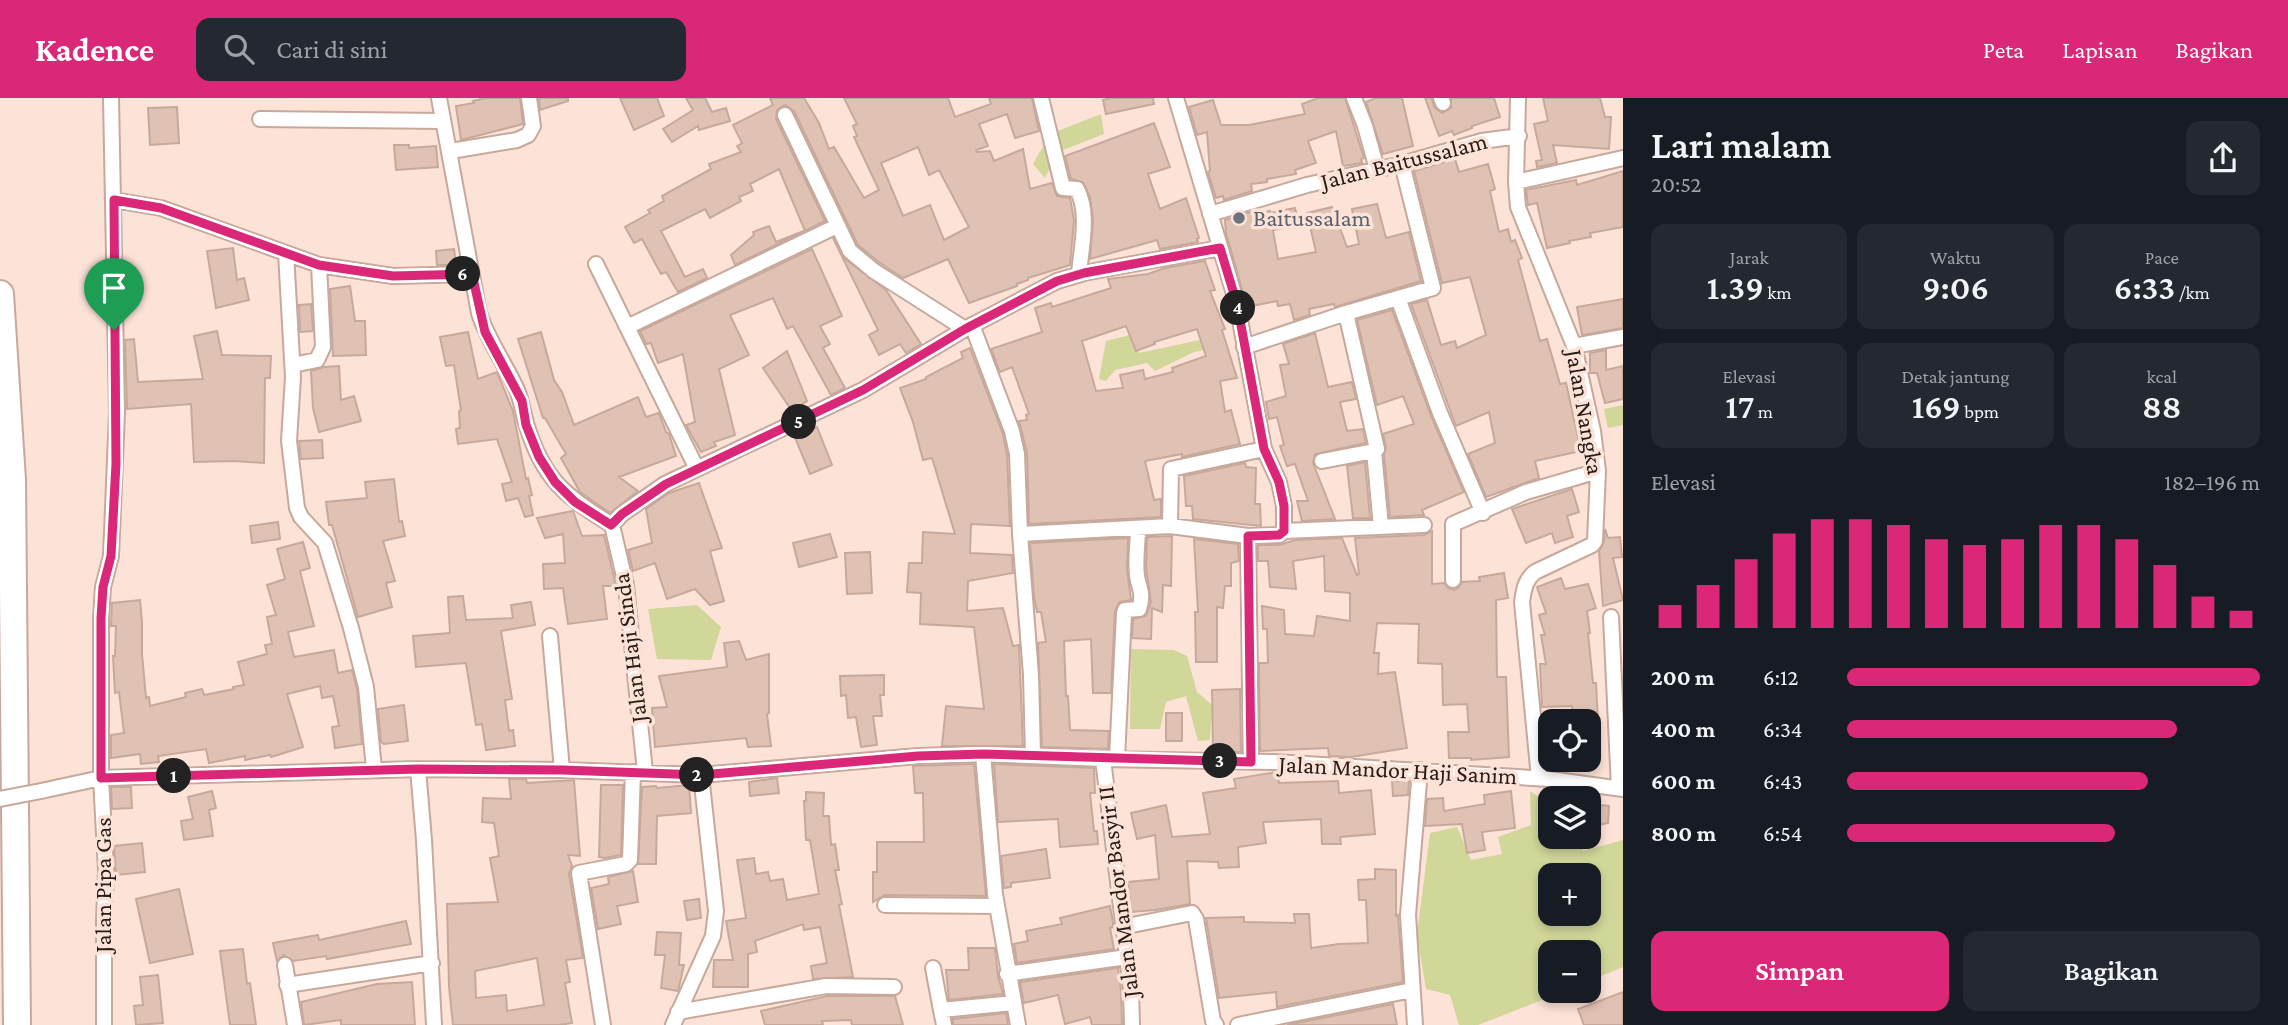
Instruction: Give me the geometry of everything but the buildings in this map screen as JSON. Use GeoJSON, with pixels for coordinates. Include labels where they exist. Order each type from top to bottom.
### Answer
{"type":"FeatureCollection","features":[{"type":"Feature","properties":{"kind":"highway"},"geometry":{"type":"LineString","coordinates":[[0,294],[12,480],[17,1025]]}},
{"type":"Feature","properties":{"kind":"street","name":"Jalan Pipa Gas"},"geometry":{"type":"LineString","coordinates":[[104,1025],[106,871],[101,778],[101,618],[103,587],[111,556],[116,451],[111,98]]}},
{"type":"Feature","properties":{"kind":"street"},"geometry":{"type":"LineString","coordinates":[[439,98],[485,332],[522,401],[526,425],[539,457],[555,482],[575,502],[611,525],[640,500],[666,484],[863,390],[969,327],[1057,281],[1079,274],[1220,248]]}},
{"type":"Feature","properties":{"kind":"street"},"geometry":{"type":"LineString","coordinates":[[451,151],[517,140],[528,135],[533,126],[529,98]]}},
{"type":"Feature","properties":{"kind":"street"},"geometry":{"type":"LineString","coordinates":[[1041,98],[1063,188],[1077,189],[1082,201],[1084,214],[1079,274]]}},
{"type":"Feature","properties":{"kind":"street"},"geometry":{"type":"LineString","coordinates":[[1176,98],[1237,304],[1264,449],[1279,482],[1285,517],[1284,531]]}},
{"type":"Feature","properties":{"kind":"street","name":"Jalan Nangka"},"geometry":{"type":"LineString","coordinates":[[1518,98],[1516,182],[1522,218],[1574,346],[1598,471],[1595,541],[1592,545],[1535,572],[1528,578],[1524,588],[1522,602],[1539,778]]}},
{"type":"Feature","properties":{"kind":"street"},"geometry":{"type":"LineString","coordinates":[[1358,99],[1377,169]]}},
{"type":"Feature","properties":{"kind":"street"},"geometry":{"type":"LineString","coordinates":[[785,115],[837,226],[856,257],[969,327],[1012,432],[1017,453],[1020,534],[1031,674],[1033,756]]}},
{"type":"Feature","properties":{"kind":"street"},"geometry":{"type":"LineString","coordinates":[[260,119],[443,121]]}},
{"type":"Feature","properties":{"kind":"street","name":"Jalan Baitussalam"},"geometry":{"type":"LineString","coordinates":[[1210,214],[1307,185],[1402,164],[1482,141],[1519,136]]}},
{"type":"Feature","properties":{"kind":"street"},"geometry":{"type":"LineString","coordinates":[[1516,182],[1623,158]]}},
{"type":"Feature","properties":{"kind":"street"},"geometry":{"type":"LineString","coordinates":[[1244,347],[1433,288],[1402,164]]}},
{"type":"Feature","properties":{"kind":"street"},"geometry":{"type":"LineString","coordinates":[[114,200],[161,208],[319,265],[393,276],[472,274]]}},
{"type":"Feature","properties":{"kind":"street"},"geometry":{"type":"LineString","coordinates":[[627,327],[837,226]]}},
{"type":"Feature","properties":{"kind":"street"},"geometry":{"type":"LineString","coordinates":[[286,253],[293,365],[289,441],[297,508],[301,517],[326,543],[366,687],[374,769]]}},
{"type":"Feature","properties":{"kind":"street"},"geometry":{"type":"LineString","coordinates":[[596,264],[697,469]]}},
{"type":"Feature","properties":{"kind":"street"},"geometry":{"type":"LineString","coordinates":[[293,365],[317,360],[323,347],[319,265]]}},
{"type":"Feature","properties":{"kind":"street"},"geometry":{"type":"LineString","coordinates":[[1398,298],[1440,413],[1483,513]]}},
{"type":"Feature","properties":{"kind":"street"},"geometry":{"type":"LineString","coordinates":[[1346,313],[1377,449],[1374,451],[1381,527]]}},
{"type":"Feature","properties":{"kind":"street"},"geometry":{"type":"LineString","coordinates":[[1574,346],[1623,337]]}},
{"type":"Feature","properties":{"kind":"street"},"geometry":{"type":"LineString","coordinates":[[1170,526],[1171,469],[1264,449]]}},
{"type":"Feature","properties":{"kind":"street"},"geometry":{"type":"LineString","coordinates":[[1322,461],[1374,451]]}},
{"type":"Feature","properties":{"kind":"street"},"geometry":{"type":"LineString","coordinates":[[1453,580],[1453,524],[1483,513],[1525,492],[1598,471]]}},
{"type":"Feature","properties":{"kind":"street","name":"Jalan Haji Sinda"},"geometry":{"type":"LineString","coordinates":[[603,1025],[579,873],[626,864],[630,860],[639,772],[625,585],[611,525]]}},
{"type":"Feature","properties":{"kind":"street"},"geometry":{"type":"LineString","coordinates":[[1020,534],[1170,526],[1248,536],[1279,535],[1284,531],[1424,525]]}},
{"type":"Feature","properties":{"kind":"street","name":"Jalan Mandor Basyir II"},"geometry":{"type":"LineString","coordinates":[[1132,1025],[1110,759],[1124,613],[1125,610],[1139,609],[1141,606],[1138,528]]}},
{"type":"Feature","properties":{"kind":"street"},"geometry":{"type":"LineString","coordinates":[[1248,536],[1251,762]]}},
{"type":"Feature","properties":{"kind":"street"},"geometry":{"type":"LineString","coordinates":[[1539,778],[1621,789],[1611,617]]}},
{"type":"Feature","properties":{"kind":"street"},"geometry":{"type":"LineString","coordinates":[[550,636],[562,770]]}},
{"type":"Feature","properties":{"kind":"street"},"geometry":{"type":"LineString","coordinates":[[984,754],[987,819],[996,906],[1017,1025]]}},
{"type":"Feature","properties":{"kind":"street","name":"Jalan Mandor Haji Sanim"},"geometry":{"type":"LineString","coordinates":[[0,799],[101,778],[374,769],[562,770],[701,775],[918,756],[984,754],[1251,762],[1539,778]]}},
{"type":"Feature","properties":{"kind":"street"},"geometry":{"type":"LineString","coordinates":[[418,769],[434,1025]]}},
{"type":"Feature","properties":{"kind":"street"},"geometry":{"type":"LineString","coordinates":[[1415,1025],[1408,915],[1420,770]]}},
{"type":"Feature","properties":{"kind":"street"},"geometry":{"type":"LineString","coordinates":[[676,1018],[713,936],[715,925],[716,911],[701,775]]}},
{"type":"Feature","properties":{"kind":"street"},"geometry":{"type":"LineString","coordinates":[[885,905],[996,906]]}},
{"type":"Feature","properties":{"kind":"street"},"geometry":{"type":"LineString","coordinates":[[1122,927],[1192,913],[1196,919],[1213,1021],[1216,1025]]}},
{"type":"Feature","properties":{"kind":"street"},"geometry":{"type":"LineString","coordinates":[[1007,974],[1126,957]]}},
{"type":"Feature","properties":{"kind":"street"},"geometry":{"type":"LineString","coordinates":[[287,985],[432,962]]}},
{"type":"Feature","properties":{"kind":"street"},"geometry":{"type":"LineString","coordinates":[[285,965],[295,1025]]}},
{"type":"Feature","properties":{"kind":"street"},"geometry":{"type":"LineString","coordinates":[[933,968],[944,1025]]}},
{"type":"Feature","properties":{"kind":"street"},"geometry":{"type":"LineString","coordinates":[[676,1018],[826,986],[894,987]]}},
{"type":"Feature","properties":{"kind":"street"},"geometry":{"type":"LineString","coordinates":[[1238,1025],[1412,990]]}},
{"type":"Feature","properties":{"kind":"street"},"geometry":{"type":"LineString","coordinates":[[941,1010],[1014,1003]]}},
{"type":"Feature","properties":{"kind":"green space"},"geometry":{"type":"Polygon","coordinates":[[[1101,114],[1104,134],[1058,152],[1045,178],[1033,164],[1050,134],[1101,114]]]}},
{"type":"Feature","properties":{"kind":"green space"},"geometry":{"type":"Polygon","coordinates":[[[1130,335],[1139,353],[1223,335],[1228,346],[1194,352],[1155,371],[1147,363],[1115,370],[1106,381],[1099,379],[1106,341],[1130,335]]]}},
{"type":"Feature","properties":{"kind":"green space"},"geometry":{"type":"Polygon","coordinates":[[[1623,405],[1623,425],[1608,428],[1604,409],[1623,405]]]}},
{"type":"Feature","properties":{"kind":"green space"},"geometry":{"type":"Polygon","coordinates":[[[697,605],[721,627],[711,660],[657,659],[648,609],[697,605]]]}},
{"type":"Feature","properties":{"kind":"green space"},"geometry":{"type":"Polygon","coordinates":[[[1131,649],[1174,650],[1187,656],[1197,692],[1212,705],[1210,740],[1198,741],[1186,696],[1166,702],[1160,729],[1130,729],[1131,649]]]}},
{"type":"Feature","properties":{"kind":"green space"},"geometry":{"type":"Polygon","coordinates":[[[1530,791],[1538,797],[1538,849],[1583,851],[1601,849],[1601,846],[1623,840],[1623,967],[1601,976],[1601,940],[1538,940],[1538,1002],[1478,1025],[1459,1025],[1450,995],[1426,989],[1417,935],[1430,833],[1457,827],[1471,860],[1502,854],[1498,837],[1531,825],[1530,791]]]}},
{"type":"Feature","properties":{"kind":"place","name":"Baitussalam"},"geometry":{"type":"Point","coordinates":[1239,218]}},
{"type":"Feature","properties":{"kind":"route"},"geometry":{"type":"LineString","coordinates":[[114,200],[161,208],[319,265],[393,276],[472,274],[485,332],[522,401],[526,425],[539,457],[555,482],[575,502],[611,525],[640,500],[666,484],[863,390],[965,329],[1057,281],[1084,273],[1220,248],[1237,304],[1264,449],[1279,482],[1285,517],[1284,531],[1281,534],[1248,536],[1251,762],[984,754],[918,756],[701,775],[418,769],[101,778],[101,618],[103,587],[111,556],[116,464],[114,330],[114,200]]}}]}
